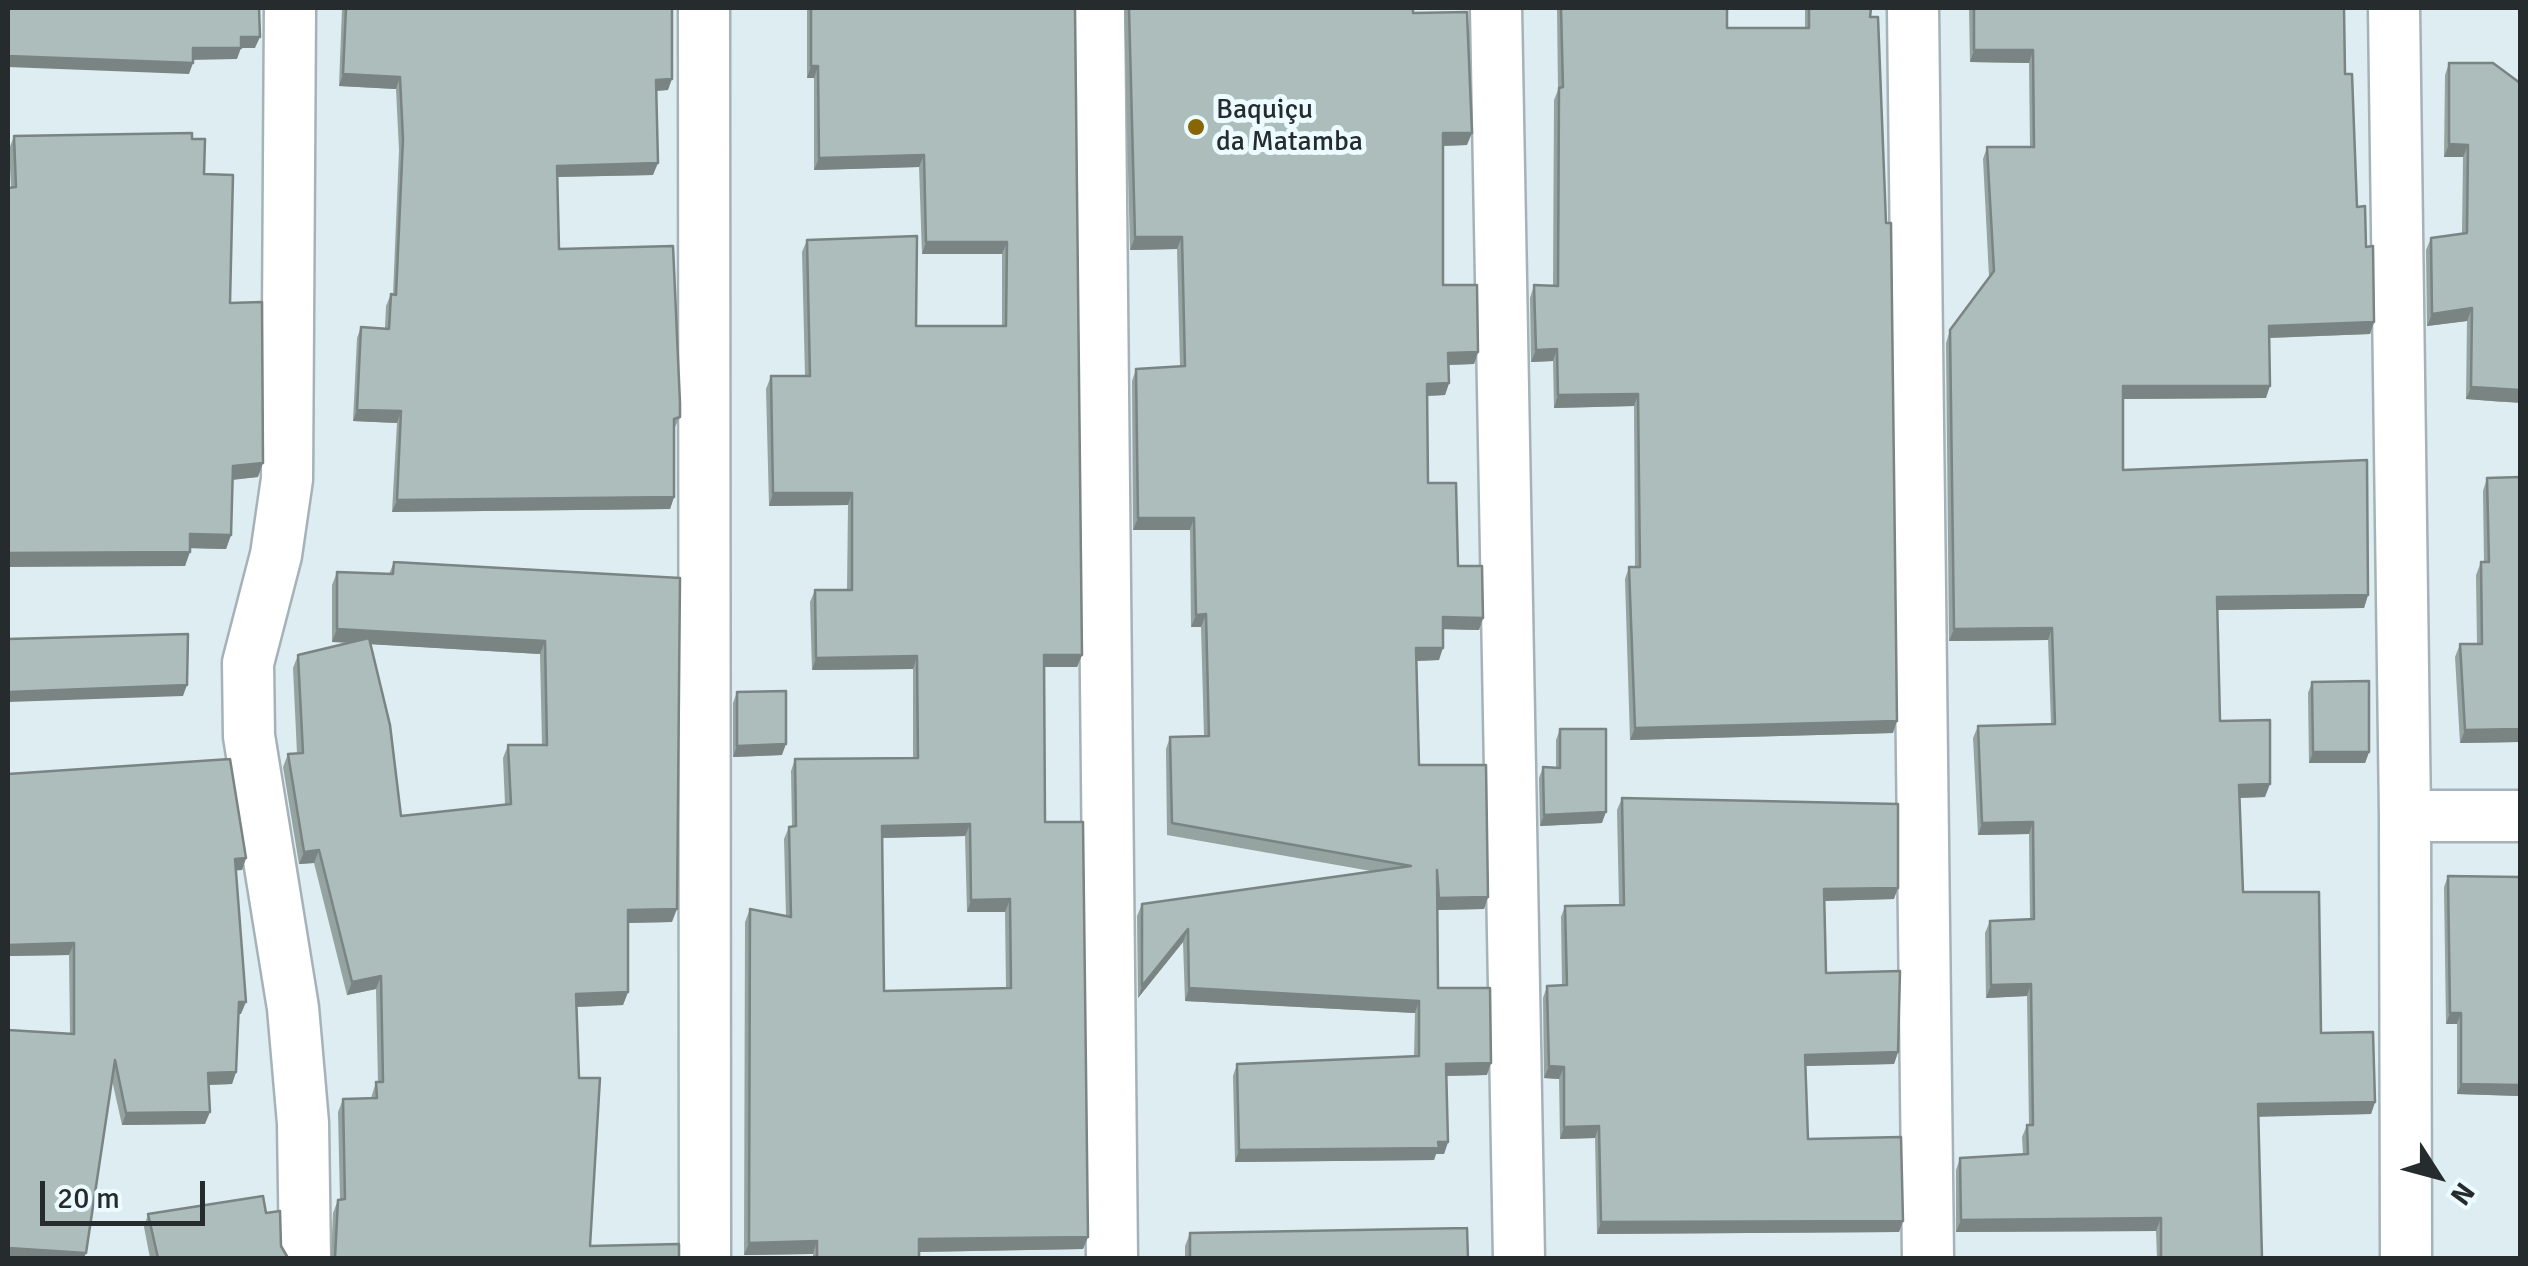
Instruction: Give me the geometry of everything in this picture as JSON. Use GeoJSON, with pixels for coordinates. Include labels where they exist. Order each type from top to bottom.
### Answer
{"type":"FeatureCollection","features":[{"type":"Feature","properties":{"kind":"street"},"geometry":{"type":"LineString","coordinates":[[290,8],[287,479],[276,554],[248,663],[249,718],[261,824],[293,1008],[303,1123],[305,1258]]}},
{"type":"Feature","properties":{"kind":"street"},"geometry":{"type":"LineString","coordinates":[[704,8],[705,1258]]}},
{"type":"Feature","properties":{"kind":"street"},"geometry":{"type":"LineString","coordinates":[[1099,8],[1112,1258]]}},
{"type":"Feature","properties":{"kind":"street"},"geometry":{"type":"LineString","coordinates":[[1496,8],[1518,1258]]}},
{"type":"Feature","properties":{"kind":"street"},"geometry":{"type":"LineString","coordinates":[[1913,8],[1928,1258]]}},
{"type":"Feature","properties":{"kind":"street"},"geometry":{"type":"LineString","coordinates":[[2394,8],[2405,816],[2406,1258]]}},
{"type":"Feature","properties":{"kind":"street"},"geometry":{"type":"LineString","coordinates":[[2405,816],[2520,816]]}},
{"type":"Feature","properties":{"kind":"building"},"geometry":{"type":"Polygon","coordinates":[[[8,8],[259,8],[260,37],[241,37],[241,48],[193,48],[193,63],[8,56],[8,8]]]}},
{"type":"Feature","properties":{"kind":"building"},"geometry":{"type":"Polygon","coordinates":[[[346,8],[672,8],[672,79],[656,80],[658,163],[557,166],[559,249],[673,246],[680,403],[680,417],[674,419],[674,497],[397,500],[401,411],[357,410],[361,327],[389,329],[391,294],[396,295],[403,139],[400,77],[343,74],[346,8]]]}},
{"type":"Feature","properties":{"kind":"building"},"geometry":{"type":"Polygon","coordinates":[[[811,8],[1075,8],[1082,655],[1044,655],[1045,822],[1083,822],[1088,1237],[919,1239],[919,1258],[817,1258],[817,1241],[749,1243],[750,909],[791,917],[789,827],[796,826],[795,759],[918,758],[917,656],[816,658],[815,590],[852,590],[852,493],[773,493],[771,376],[810,376],[807,240],[917,236],[916,326],[1006,326],[1007,242],[926,242],[924,155],[819,158],[818,66],[811,66],[811,8]],[[970,824],[882,826],[884,991],[1011,988],[1010,899],[971,900],[970,824]]]}},
{"type":"Feature","properties":{"kind":"building"},"geometry":{"type":"Polygon","coordinates":[[[1129,8],[1413,8],[1413,13],[1467,12],[1472,133],[1443,133],[1443,285],[1477,285],[1478,352],[1448,353],[1449,383],[1427,384],[1428,483],[1456,483],[1458,566],[1482,566],[1483,618],[1443,617],[1443,648],[1416,648],[1419,765],[1486,765],[1488,897],[1439,898],[1437,870],[1438,988],[1490,988],[1491,1063],[1446,1064],[1448,1142],[1438,1142],[1439,1148],[1239,1150],[1237,1064],[1419,1056],[1419,1001],[1189,988],[1188,929],[1142,986],[1142,904],[1411,866],[1172,823],[1170,737],[1209,736],[1206,614],[1196,615],[1194,518],[1138,518],[1136,369],[1185,366],[1182,237],[1135,237],[1129,8]]]}},
{"type":"Feature","properties":{"kind":"building"},"geometry":{"type":"Polygon","coordinates":[[[1561,8],[1727,8],[1727,28],[1809,28],[1809,8],[1871,8],[1870,17],[1878,17],[1886,223],[1891,223],[1897,721],[1635,728],[1629,567],[1640,567],[1638,394],[1558,395],[1557,349],[1536,350],[1534,285],[1558,286],[1561,8]]]}},
{"type":"Feature","properties":{"kind":"building"},"geometry":{"type":"Polygon","coordinates":[[[1974,8],[2344,8],[2345,74],[2352,74],[2357,207],[2365,206],[2366,247],[2373,246],[2374,322],[2269,326],[2270,386],[2123,386],[2123,470],[2367,460],[2368,595],[2217,597],[2220,721],[2270,720],[2270,784],[2239,785],[2243,892],[2319,892],[2321,1033],[2373,1032],[2375,1102],[2258,1104],[2262,1258],[2161,1258],[2161,1218],[1961,1220],[1960,1158],[2028,1154],[2027,1125],[2033,1125],[2031,984],[1991,985],[1990,921],[2034,919],[2033,822],[1982,823],[1978,726],[2055,724],[2052,628],[1954,629],[1950,330],[1994,271],[1987,147],[2034,147],[2033,50],[1974,50],[1974,8]]]}},
{"type":"Feature","properties":{"kind":"building"},"geometry":{"type":"Polygon","coordinates":[[[2449,63],[2493,63],[2520,83],[2520,390],[2471,387],[2472,308],[2432,314],[2431,238],[2467,233],[2468,145],[2449,144],[2449,63]]]}},
{"type":"Feature","properties":{"kind":"building"},"geometry":{"type":"Polygon","coordinates":[[[192,133],[192,139],[205,139],[204,174],[233,175],[230,303],[262,302],[263,463],[233,466],[231,535],[190,534],[190,552],[8,553],[8,188],[16,187],[14,136],[192,133]]]}},
{"type":"Feature","properties":{"kind":"building"},"geometry":{"type":"Polygon","coordinates":[[[2520,477],[2520,729],[2465,730],[2460,644],[2482,644],[2481,562],[2489,562],[2487,478],[2520,477]]]}},
{"type":"Feature","properties":{"kind":"building"},"geometry":{"type":"Polygon","coordinates":[[[394,562],[680,578],[677,909],[628,910],[628,992],[576,994],[579,1078],[600,1078],[590,1246],[679,1244],[679,1258],[335,1258],[338,1200],[345,1199],[343,1099],[377,1098],[376,1082],[383,1082],[381,976],[352,982],[319,850],[304,852],[288,754],[303,753],[298,655],[369,638],[390,725],[401,816],[511,804],[508,745],[547,745],[545,641],[337,629],[337,572],[393,574],[394,562]]]}},
{"type":"Feature","properties":{"kind":"building"},"geometry":{"type":"Polygon","coordinates":[[[188,634],[187,685],[8,692],[8,639],[188,634]]]}},
{"type":"Feature","properties":{"kind":"building"},"geometry":{"type":"Polygon","coordinates":[[[2369,681],[2369,752],[2313,752],[2312,682],[2369,681]]]}},
{"type":"Feature","properties":{"kind":"building"},"geometry":{"type":"Polygon","coordinates":[[[786,691],[786,744],[737,746],[737,692],[786,691]]]}},
{"type":"Feature","properties":{"kind":"building"},"geometry":{"type":"Polygon","coordinates":[[[1560,729],[1606,729],[1606,812],[1544,815],[1543,767],[1560,768],[1560,729]]]}},
{"type":"Feature","properties":{"kind":"building"},"geometry":{"type":"Polygon","coordinates":[[[230,759],[246,858],[235,859],[246,1002],[239,1002],[236,1072],[208,1073],[210,1112],[126,1113],[115,1060],[86,1253],[8,1248],[8,1030],[74,1034],[74,943],[8,945],[8,774],[230,759]]]}},
{"type":"Feature","properties":{"kind":"building"},"geometry":{"type":"Polygon","coordinates":[[[1622,798],[1898,804],[1898,888],[1824,889],[1826,973],[1900,971],[1898,1052],[1805,1055],[1808,1139],[1901,1137],[1903,1221],[1601,1222],[1599,1126],[1564,1127],[1564,1067],[1549,1066],[1547,986],[1567,985],[1565,906],[1624,905],[1622,798]]]}},
{"type":"Feature","properties":{"kind":"building"},"geometry":{"type":"Polygon","coordinates":[[[2448,876],[2520,877],[2520,1085],[2461,1084],[2461,1013],[2450,1013],[2448,876]]]}},
{"type":"Feature","properties":{"kind":"building"},"geometry":{"type":"Polygon","coordinates":[[[263,1196],[266,1213],[280,1211],[281,1246],[288,1258],[158,1258],[148,1214],[263,1196]]]}},
{"type":"Feature","properties":{"kind":"building"},"geometry":{"type":"Polygon","coordinates":[[[1467,1228],[1468,1258],[1190,1258],[1190,1233],[1467,1228]]]}},
{"type":"Feature","properties":{"kind":"place","name":"Baquiçu da Matamba"},"geometry":{"type":"Point","coordinates":[1196,127]}}]}
